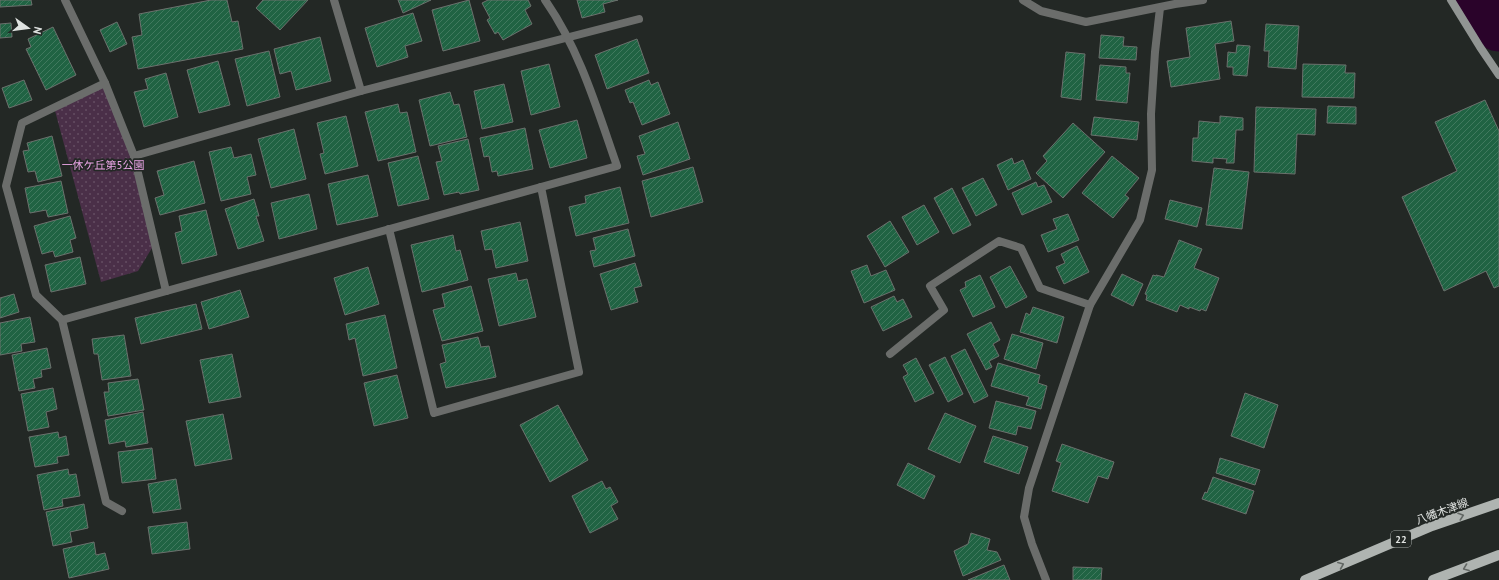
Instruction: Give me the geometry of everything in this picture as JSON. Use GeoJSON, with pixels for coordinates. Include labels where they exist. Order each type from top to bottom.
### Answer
{"type":"FeatureCollection","features":[{"type":"Feature","properties":{"kind":"main road","name":"八幡木津線"},"geometry":{"type":"LineString","coordinates":[[1305,580],[1432,526],[1499,503]]}},
{"type":"Feature","properties":{"kind":"main road"},"geometry":{"type":"LineString","coordinates":[[1433,580],[1499,555]]}},
{"type":"Feature","properties":{"kind":"street"},"geometry":{"type":"LineString","coordinates":[[65,0],[105,83],[134,156],[166,291]]}},
{"type":"Feature","properties":{"kind":"street"},"geometry":{"type":"LineString","coordinates":[[334,0],[361,91]]}},
{"type":"Feature","properties":{"kind":"street"},"geometry":{"type":"LineString","coordinates":[[62,320],[617,166],[582,66],[558,19],[545,0]]}},
{"type":"Feature","properties":{"kind":"street"},"geometry":{"type":"LineString","coordinates":[[1023,0],[1041,11],[1086,22],[1160,8],[1175,2],[1203,0]]}},
{"type":"Feature","properties":{"kind":"street"},"geometry":{"type":"LineString","coordinates":[[1451,0],[1499,75]]}},
{"type":"Feature","properties":{"kind":"street"},"geometry":{"type":"LineString","coordinates":[[1046,580],[1024,517],[1029,488],[1090,305],[1140,220],[1152,170],[1152,106],[1155,52],[1160,8]]}},
{"type":"Feature","properties":{"kind":"street"},"geometry":{"type":"LineString","coordinates":[[134,156],[361,91],[639,19]]}},
{"type":"Feature","properties":{"kind":"street"},"geometry":{"type":"LineString","coordinates":[[105,83],[22,123],[6,186],[36,295],[62,320],[106,502],[122,511]]}},
{"type":"Feature","properties":{"kind":"street"},"geometry":{"type":"LineString","coordinates":[[389,229],[434,413],[579,372],[541,187]]}},
{"type":"Feature","properties":{"kind":"street"},"geometry":{"type":"LineString","coordinates":[[890,354],[944,310],[930,286],[999,241],[1021,248],[1040,288],[1090,305]]}},
{"type":"Feature","properties":{"kind":"green space","name":"一休ケ丘第5公園"},"geometry":{"type":"Polygon","coordinates":[[[105,83],[134,156],[155,243],[138,271],[101,282],[54,107],[105,83]]]}},
{"type":"Feature","properties":{"kind":"building"},"geometry":{"type":"Polygon","coordinates":[[[0,0],[31,0],[32,5],[0,7],[0,0]]]}},
{"type":"Feature","properties":{"kind":"building"},"geometry":{"type":"Polygon","coordinates":[[[211,0],[227,0],[232,22],[238,21],[243,49],[138,69],[132,37],[142,35],[139,14],[211,0]]]}},
{"type":"Feature","properties":{"kind":"building"},"geometry":{"type":"Polygon","coordinates":[[[263,0],[308,0],[280,30],[256,8],[263,0]]]}},
{"type":"Feature","properties":{"kind":"building"},"geometry":{"type":"Polygon","coordinates":[[[398,0],[431,0],[403,13],[398,0]]]}},
{"type":"Feature","properties":{"kind":"building"},"geometry":{"type":"Polygon","coordinates":[[[469,0],[480,41],[443,51],[432,10],[469,0]]]}},
{"type":"Feature","properties":{"kind":"building"},"geometry":{"type":"Polygon","coordinates":[[[488,0],[528,0],[531,6],[525,10],[532,24],[503,40],[498,32],[495,34],[487,20],[490,18],[482,3],[488,0]]]}},
{"type":"Feature","properties":{"kind":"building"},"geometry":{"type":"Polygon","coordinates":[[[577,0],[618,0],[603,4],[605,12],[582,18],[577,0]]]}},
{"type":"Feature","properties":{"kind":"building"},"geometry":{"type":"Polygon","coordinates":[[[413,13],[422,41],[405,46],[408,57],[377,67],[365,28],[413,13]]]}},
{"type":"Feature","properties":{"kind":"building"},"geometry":{"type":"Polygon","coordinates":[[[1231,21],[1234,41],[1215,44],[1220,79],[1171,87],[1167,61],[1190,57],[1186,28],[1231,21]]]}},
{"type":"Feature","properties":{"kind":"building"},"geometry":{"type":"Polygon","coordinates":[[[117,22],[127,44],[110,52],[100,30],[117,22]]]}},
{"type":"Feature","properties":{"kind":"building"},"geometry":{"type":"Polygon","coordinates":[[[11,23],[12,37],[0,38],[0,24],[11,23]]]}},
{"type":"Feature","properties":{"kind":"building"},"geometry":{"type":"Polygon","coordinates":[[[1266,24],[1299,26],[1296,69],[1268,67],[1269,51],[1264,51],[1266,24]]]}},
{"type":"Feature","properties":{"kind":"building"},"geometry":{"type":"Polygon","coordinates":[[[53,27],[76,75],[46,90],[26,49],[31,47],[28,39],[53,27]]]}},
{"type":"Feature","properties":{"kind":"building"},"geometry":{"type":"Polygon","coordinates":[[[1101,35],[1124,37],[1123,46],[1137,47],[1136,60],[1099,58],[1101,35]]]}},
{"type":"Feature","properties":{"kind":"building"},"geometry":{"type":"Polygon","coordinates":[[[320,37],[331,81],[296,90],[291,71],[280,74],[274,49],[320,37]]]}},
{"type":"Feature","properties":{"kind":"building"},"geometry":{"type":"Polygon","coordinates":[[[637,39],[649,73],[607,89],[595,55],[637,39]]]}},
{"type":"Feature","properties":{"kind":"building"},"geometry":{"type":"Polygon","coordinates":[[[1237,45],[1250,46],[1247,76],[1233,75],[1233,67],[1227,67],[1228,52],[1236,53],[1237,45]]]}},
{"type":"Feature","properties":{"kind":"building"},"geometry":{"type":"Polygon","coordinates":[[[269,51],[280,97],[247,106],[235,59],[269,51]]]}},
{"type":"Feature","properties":{"kind":"building"},"geometry":{"type":"Polygon","coordinates":[[[1066,52],[1085,54],[1081,100],[1061,97],[1066,52]]]}},
{"type":"Feature","properties":{"kind":"building"},"geometry":{"type":"Polygon","coordinates":[[[218,61],[230,105],[199,113],[187,70],[218,61]]]}},
{"type":"Feature","properties":{"kind":"building"},"geometry":{"type":"Polygon","coordinates":[[[549,64],[560,107],[531,115],[521,71],[549,64]]]}},
{"type":"Feature","properties":{"kind":"building"},"geometry":{"type":"Polygon","coordinates":[[[1303,64],[1346,65],[1345,73],[1355,73],[1354,98],[1302,97],[1303,64]]]}},
{"type":"Feature","properties":{"kind":"building"},"geometry":{"type":"Polygon","coordinates":[[[1100,65],[1126,67],[1126,73],[1130,73],[1127,103],[1096,100],[1100,65]]]}},
{"type":"Feature","properties":{"kind":"building"},"geometry":{"type":"Polygon","coordinates":[[[166,73],[178,117],[144,127],[134,92],[148,89],[145,79],[166,73]]]}},
{"type":"Feature","properties":{"kind":"building"},"geometry":{"type":"Polygon","coordinates":[[[24,80],[32,100],[9,108],[2,88],[24,80]]]}},
{"type":"Feature","properties":{"kind":"building"},"geometry":{"type":"Polygon","coordinates":[[[649,80],[651,85],[658,82],[670,114],[642,125],[633,102],[630,103],[625,90],[649,80]]]}},
{"type":"Feature","properties":{"kind":"building"},"geometry":{"type":"Polygon","coordinates":[[[504,84],[513,122],[482,129],[474,91],[504,84]]]}},
{"type":"Feature","properties":{"kind":"building"},"geometry":{"type":"Polygon","coordinates":[[[450,92],[454,105],[459,104],[467,137],[430,146],[419,100],[450,92]]]}},
{"type":"Feature","properties":{"kind":"building"},"geometry":{"type":"Polygon","coordinates":[[[1485,100],[1499,131],[1499,286],[1494,288],[1486,271],[1444,291],[1402,197],[1457,171],[1435,122],[1485,100]]]}},
{"type":"Feature","properties":{"kind":"building"},"geometry":{"type":"Polygon","coordinates":[[[398,104],[400,113],[407,112],[416,152],[378,161],[365,112],[398,104]]]}},
{"type":"Feature","properties":{"kind":"building"},"geometry":{"type":"Polygon","coordinates":[[[1328,106],[1356,107],[1356,124],[1327,123],[1328,106]]]}},
{"type":"Feature","properties":{"kind":"building"},"geometry":{"type":"Polygon","coordinates":[[[1256,107],[1316,109],[1315,135],[1297,134],[1295,174],[1254,172],[1256,107]]]}},
{"type":"Feature","properties":{"kind":"building"},"geometry":{"type":"Polygon","coordinates":[[[346,116],[358,166],[325,174],[320,154],[324,153],[317,123],[346,116]]]}},
{"type":"Feature","properties":{"kind":"building"},"geometry":{"type":"Polygon","coordinates":[[[1220,116],[1243,118],[1243,130],[1236,130],[1234,163],[1226,163],[1227,159],[1213,158],[1213,163],[1192,161],[1193,138],[1198,138],[1199,121],[1220,123],[1220,116]]]}},
{"type":"Feature","properties":{"kind":"building"},"geometry":{"type":"Polygon","coordinates":[[[1094,117],[1139,122],[1137,140],[1091,135],[1094,117]]]}},
{"type":"Feature","properties":{"kind":"building"},"geometry":{"type":"Polygon","coordinates":[[[577,120],[587,158],[550,168],[539,130],[577,120]]]}},
{"type":"Feature","properties":{"kind":"building"},"geometry":{"type":"Polygon","coordinates":[[[678,122],[690,159],[643,175],[637,156],[645,154],[639,136],[678,122]]]}},
{"type":"Feature","properties":{"kind":"building"},"geometry":{"type":"Polygon","coordinates":[[[1073,123],[1105,152],[1063,198],[1036,173],[1047,161],[1043,156],[1073,123]]]}},
{"type":"Feature","properties":{"kind":"building"},"geometry":{"type":"Polygon","coordinates":[[[525,128],[533,169],[498,176],[497,171],[492,172],[489,156],[484,157],[480,138],[525,128]]]}},
{"type":"Feature","properties":{"kind":"building"},"geometry":{"type":"Polygon","coordinates":[[[294,129],[306,179],[271,188],[258,139],[294,129]]]}},
{"type":"Feature","properties":{"kind":"building"},"geometry":{"type":"Polygon","coordinates":[[[52,136],[62,176],[38,182],[35,171],[28,172],[23,151],[29,150],[27,143],[52,136]]]}},
{"type":"Feature","properties":{"kind":"building"},"geometry":{"type":"Polygon","coordinates":[[[468,139],[479,190],[460,194],[459,192],[444,195],[436,162],[442,161],[438,146],[468,139]]]}},
{"type":"Feature","properties":{"kind":"building"},"geometry":{"type":"Polygon","coordinates":[[[231,147],[234,158],[251,154],[256,175],[247,177],[251,194],[221,201],[209,152],[231,147]]]}},
{"type":"Feature","properties":{"kind":"building"},"geometry":{"type":"Polygon","coordinates":[[[418,156],[429,199],[398,206],[388,163],[418,156]]]}},
{"type":"Feature","properties":{"kind":"building"},"geometry":{"type":"Polygon","coordinates":[[[1112,156],[1139,178],[1125,195],[1129,198],[1113,218],[1082,193],[1112,156]]]}},
{"type":"Feature","properties":{"kind":"building"},"geometry":{"type":"Polygon","coordinates":[[[1012,158],[1014,164],[1023,160],[1031,179],[1008,190],[997,165],[1012,158]]]}},
{"type":"Feature","properties":{"kind":"building"},"geometry":{"type":"Polygon","coordinates":[[[194,161],[205,203],[160,215],[155,198],[164,195],[157,171],[194,161]]]}},
{"type":"Feature","properties":{"kind":"building"},"geometry":{"type":"Polygon","coordinates":[[[693,167],[703,202],[651,217],[642,181],[693,167]]]}},
{"type":"Feature","properties":{"kind":"building"},"geometry":{"type":"Polygon","coordinates":[[[1214,168],[1249,172],[1242,229],[1206,225],[1214,168]]]}},
{"type":"Feature","properties":{"kind":"building"},"geometry":{"type":"Polygon","coordinates":[[[368,175],[378,216],[337,225],[328,184],[368,175]]]}},
{"type":"Feature","properties":{"kind":"building"},"geometry":{"type":"Polygon","coordinates":[[[983,178],[997,205],[976,216],[962,188],[983,178]]]}},
{"type":"Feature","properties":{"kind":"building"},"geometry":{"type":"Polygon","coordinates":[[[61,181],[68,213],[48,217],[46,210],[30,213],[25,188],[61,181]]]}},
{"type":"Feature","properties":{"kind":"building"},"geometry":{"type":"Polygon","coordinates":[[[1036,182],[1038,187],[1044,185],[1052,202],[1022,215],[1012,193],[1036,182]]]}},
{"type":"Feature","properties":{"kind":"building"},"geometry":{"type":"Polygon","coordinates":[[[620,187],[629,223],[576,236],[569,207],[586,203],[585,196],[620,187]]]}},
{"type":"Feature","properties":{"kind":"building"},"geometry":{"type":"Polygon","coordinates":[[[952,188],[971,225],[953,234],[934,198],[952,188]]]}},
{"type":"Feature","properties":{"kind":"building"},"geometry":{"type":"Polygon","coordinates":[[[309,194],[317,229],[279,239],[271,203],[309,194]]]}},
{"type":"Feature","properties":{"kind":"building"},"geometry":{"type":"Polygon","coordinates":[[[254,199],[259,216],[256,216],[264,241],[238,249],[225,209],[254,199]]]}},
{"type":"Feature","properties":{"kind":"building"},"geometry":{"type":"Polygon","coordinates":[[[1170,200],[1202,208],[1197,227],[1165,219],[1170,200]]]}},
{"type":"Feature","properties":{"kind":"building"},"geometry":{"type":"Polygon","coordinates":[[[924,205],[939,232],[917,245],[902,217],[924,205]]]}},
{"type":"Feature","properties":{"kind":"building"},"geometry":{"type":"Polygon","coordinates":[[[206,210],[217,255],[182,264],[175,233],[182,231],[179,216],[206,210]]]}},
{"type":"Feature","properties":{"kind":"building"},"geometry":{"type":"Polygon","coordinates":[[[1068,214],[1079,240],[1048,252],[1041,235],[1057,229],[1053,219],[1068,214]]]}},
{"type":"Feature","properties":{"kind":"building"},"geometry":{"type":"Polygon","coordinates":[[[70,216],[76,238],[70,240],[73,252],[55,257],[53,251],[42,254],[34,226],[70,216]]]}},
{"type":"Feature","properties":{"kind":"building"},"geometry":{"type":"Polygon","coordinates":[[[890,221],[909,252],[885,267],[867,236],[890,221]]]}},
{"type":"Feature","properties":{"kind":"building"},"geometry":{"type":"Polygon","coordinates":[[[520,222],[528,261],[496,268],[492,249],[485,250],[481,231],[520,222]]]}},
{"type":"Feature","properties":{"kind":"building"},"geometry":{"type":"Polygon","coordinates":[[[628,229],[635,256],[594,267],[590,251],[596,250],[593,238],[628,229]]]}},
{"type":"Feature","properties":{"kind":"building"},"geometry":{"type":"Polygon","coordinates":[[[453,235],[456,251],[460,250],[468,280],[422,292],[411,245],[453,235]]]}},
{"type":"Feature","properties":{"kind":"building"},"geometry":{"type":"Polygon","coordinates":[[[1179,240],[1202,249],[1194,268],[1219,278],[1206,311],[1201,309],[1200,311],[1189,307],[1189,309],[1180,305],[1177,312],[1146,300],[1147,295],[1145,294],[1153,275],[1164,277],[1179,240]]]}},
{"type":"Feature","properties":{"kind":"building"},"geometry":{"type":"Polygon","coordinates":[[[1077,246],[1089,272],[1064,284],[1056,267],[1065,263],[1061,254],[1077,246]]]}},
{"type":"Feature","properties":{"kind":"building"},"geometry":{"type":"Polygon","coordinates":[[[80,257],[86,284],[51,292],[45,265],[80,257]]]}},
{"type":"Feature","properties":{"kind":"building"},"geometry":{"type":"Polygon","coordinates":[[[635,263],[642,286],[634,288],[638,302],[611,310],[600,274],[635,263]]]}},
{"type":"Feature","properties":{"kind":"building"},"geometry":{"type":"Polygon","coordinates":[[[867,265],[871,276],[886,270],[895,290],[864,303],[851,271],[867,265]]]}},
{"type":"Feature","properties":{"kind":"building"},"geometry":{"type":"Polygon","coordinates":[[[1010,266],[1027,297],[1006,308],[990,277],[1010,266]]]}},
{"type":"Feature","properties":{"kind":"building"},"geometry":{"type":"Polygon","coordinates":[[[368,267],[379,304],[345,315],[334,278],[368,267]]]}},
{"type":"Feature","properties":{"kind":"building"},"geometry":{"type":"Polygon","coordinates":[[[516,273],[518,281],[527,279],[536,317],[499,326],[488,279],[516,273]]]}},
{"type":"Feature","properties":{"kind":"building"},"geometry":{"type":"Polygon","coordinates":[[[1122,274],[1143,284],[1133,306],[1111,295],[1122,274]]]}},
{"type":"Feature","properties":{"kind":"building"},"geometry":{"type":"Polygon","coordinates":[[[980,275],[995,307],[973,317],[960,290],[966,287],[965,282],[980,275]]]}},
{"type":"Feature","properties":{"kind":"building"},"geometry":{"type":"Polygon","coordinates":[[[471,286],[483,331],[442,341],[433,310],[445,307],[442,294],[471,286]]]}},
{"type":"Feature","properties":{"kind":"building"},"geometry":{"type":"Polygon","coordinates":[[[240,290],[249,317],[209,329],[201,302],[240,290]]]}},
{"type":"Feature","properties":{"kind":"building"},"geometry":{"type":"Polygon","coordinates":[[[14,294],[19,312],[0,318],[0,298],[14,294]]]}},
{"type":"Feature","properties":{"kind":"building"},"geometry":{"type":"Polygon","coordinates":[[[894,296],[897,302],[903,299],[912,317],[883,331],[871,307],[894,296]]]}},
{"type":"Feature","properties":{"kind":"building"},"geometry":{"type":"Polygon","coordinates":[[[196,304],[202,329],[141,344],[135,318],[196,304]]]}},
{"type":"Feature","properties":{"kind":"building"},"geometry":{"type":"Polygon","coordinates":[[[1033,307],[1064,317],[1057,343],[1020,332],[1026,313],[1030,315],[1033,307]]]}},
{"type":"Feature","properties":{"kind":"building"},"geometry":{"type":"Polygon","coordinates":[[[385,315],[397,368],[363,376],[355,338],[349,340],[346,324],[385,315]]]}},
{"type":"Feature","properties":{"kind":"building"},"geometry":{"type":"Polygon","coordinates":[[[30,317],[35,342],[21,344],[22,351],[0,355],[0,323],[30,317]]]}},
{"type":"Feature","properties":{"kind":"building"},"geometry":{"type":"Polygon","coordinates":[[[991,322],[1000,340],[993,344],[999,356],[989,361],[992,367],[986,370],[967,334],[991,322]]]}},
{"type":"Feature","properties":{"kind":"building"},"geometry":{"type":"Polygon","coordinates":[[[1012,334],[1043,343],[1036,369],[1004,359],[1012,334]]]}},
{"type":"Feature","properties":{"kind":"building"},"geometry":{"type":"Polygon","coordinates":[[[124,335],[131,376],[102,380],[98,354],[94,354],[92,339],[124,335]]]}},
{"type":"Feature","properties":{"kind":"building"},"geometry":{"type":"Polygon","coordinates":[[[478,337],[481,347],[489,346],[496,377],[446,388],[440,364],[446,362],[442,345],[478,337]]]}},
{"type":"Feature","properties":{"kind":"building"},"geometry":{"type":"Polygon","coordinates":[[[47,348],[51,368],[41,370],[42,377],[33,379],[35,388],[19,391],[12,355],[47,348]]]}},
{"type":"Feature","properties":{"kind":"building"},"geometry":{"type":"Polygon","coordinates":[[[965,349],[988,396],[974,403],[951,356],[965,349]]]}},
{"type":"Feature","properties":{"kind":"building"},"geometry":{"type":"Polygon","coordinates":[[[232,354],[241,397],[209,403],[200,360],[232,354]]]}},
{"type":"Feature","properties":{"kind":"building"},"geometry":{"type":"Polygon","coordinates":[[[945,357],[963,394],[948,402],[929,365],[945,357]]]}},
{"type":"Feature","properties":{"kind":"building"},"geometry":{"type":"Polygon","coordinates":[[[916,358],[934,393],[915,402],[903,377],[908,374],[903,365],[916,358]]]}},
{"type":"Feature","properties":{"kind":"building"},"geometry":{"type":"Polygon","coordinates":[[[998,363],[1040,375],[1038,383],[1047,386],[1041,409],[1026,405],[1029,397],[991,386],[998,363]]]}},
{"type":"Feature","properties":{"kind":"building"},"geometry":{"type":"Polygon","coordinates":[[[397,375],[408,418],[374,426],[364,383],[397,375]]]}},
{"type":"Feature","properties":{"kind":"building"},"geometry":{"type":"Polygon","coordinates":[[[138,379],[144,410],[108,416],[104,392],[109,392],[108,383],[138,379]]]}},
{"type":"Feature","properties":{"kind":"building"},"geometry":{"type":"Polygon","coordinates":[[[53,388],[57,409],[46,412],[49,427],[28,431],[21,394],[53,388]]]}},
{"type":"Feature","properties":{"kind":"building"},"geometry":{"type":"Polygon","coordinates":[[[1245,393],[1278,405],[1264,448],[1231,436],[1245,393]]]}},
{"type":"Feature","properties":{"kind":"building"},"geometry":{"type":"Polygon","coordinates":[[[996,401],[1036,411],[1031,429],[1018,426],[1016,435],[989,428],[996,401]]]}},
{"type":"Feature","properties":{"kind":"building"},"geometry":{"type":"Polygon","coordinates":[[[558,405],[588,460],[550,482],[520,425],[558,405]]]}},
{"type":"Feature","properties":{"kind":"building"},"geometry":{"type":"Polygon","coordinates":[[[143,412],[148,443],[126,447],[125,441],[109,444],[105,420],[143,412]]]}},
{"type":"Feature","properties":{"kind":"building"},"geometry":{"type":"Polygon","coordinates":[[[945,413],[976,426],[960,463],[928,449],[945,413]]]}},
{"type":"Feature","properties":{"kind":"building"},"geometry":{"type":"Polygon","coordinates":[[[223,414],[232,459],[195,466],[186,421],[223,414]]]}},
{"type":"Feature","properties":{"kind":"building"},"geometry":{"type":"Polygon","coordinates":[[[58,432],[59,438],[66,436],[69,455],[57,457],[58,463],[35,467],[29,437],[58,432]]]}},
{"type":"Feature","properties":{"kind":"building"},"geometry":{"type":"Polygon","coordinates":[[[993,436],[1028,447],[1019,474],[984,462],[993,436]]]}},
{"type":"Feature","properties":{"kind":"building"},"geometry":{"type":"Polygon","coordinates":[[[1062,444],[1114,462],[1108,479],[1098,476],[1088,503],[1052,491],[1061,463],[1056,461],[1062,444]]]}},
{"type":"Feature","properties":{"kind":"building"},"geometry":{"type":"Polygon","coordinates":[[[152,448],[156,479],[122,483],[118,452],[152,448]]]}},
{"type":"Feature","properties":{"kind":"building"},"geometry":{"type":"Polygon","coordinates":[[[1220,458],[1260,470],[1255,485],[1216,473],[1220,458]]]}},
{"type":"Feature","properties":{"kind":"building"},"geometry":{"type":"Polygon","coordinates":[[[908,463],[935,476],[924,499],[897,485],[908,463]]]}},
{"type":"Feature","properties":{"kind":"building"},"geometry":{"type":"Polygon","coordinates":[[[68,469],[69,475],[76,474],[80,496],[62,499],[63,506],[44,510],[37,475],[68,469]]]}},
{"type":"Feature","properties":{"kind":"building"},"geometry":{"type":"Polygon","coordinates":[[[1213,477],[1254,491],[1246,514],[1202,499],[1205,492],[1207,493],[1213,477]]]}},
{"type":"Feature","properties":{"kind":"building"},"geometry":{"type":"Polygon","coordinates":[[[176,479],[181,509],[153,513],[148,484],[176,479]]]}},
{"type":"Feature","properties":{"kind":"building"},"geometry":{"type":"Polygon","coordinates":[[[602,481],[606,489],[610,487],[618,502],[611,506],[618,519],[590,533],[572,496],[602,481]]]}},
{"type":"Feature","properties":{"kind":"building"},"geometry":{"type":"Polygon","coordinates":[[[84,504],[88,528],[70,532],[72,542],[53,546],[46,512],[84,504]]]}},
{"type":"Feature","properties":{"kind":"building"},"geometry":{"type":"Polygon","coordinates":[[[187,522],[190,549],[152,554],[148,527],[187,522]]]}},
{"type":"Feature","properties":{"kind":"building"},"geometry":{"type":"Polygon","coordinates":[[[971,533],[990,539],[987,550],[997,552],[1001,560],[963,576],[954,551],[968,544],[971,533]]]}},
{"type":"Feature","properties":{"kind":"building"},"geometry":{"type":"Polygon","coordinates":[[[94,542],[96,555],[105,553],[109,569],[69,578],[63,549],[94,542]]]}},
{"type":"Feature","properties":{"kind":"building"},"geometry":{"type":"Polygon","coordinates":[[[1004,565],[1010,580],[968,580],[1004,565]]]}},
{"type":"Feature","properties":{"kind":"building"},"geometry":{"type":"Polygon","coordinates":[[[1073,567],[1102,568],[1101,580],[1073,580],[1073,567]]]}},
{"type":"Feature","properties":{"kind":"waterway"},"geometry":{"type":"LineString","coordinates":[[1478,0],[1499,26]]}}]}
